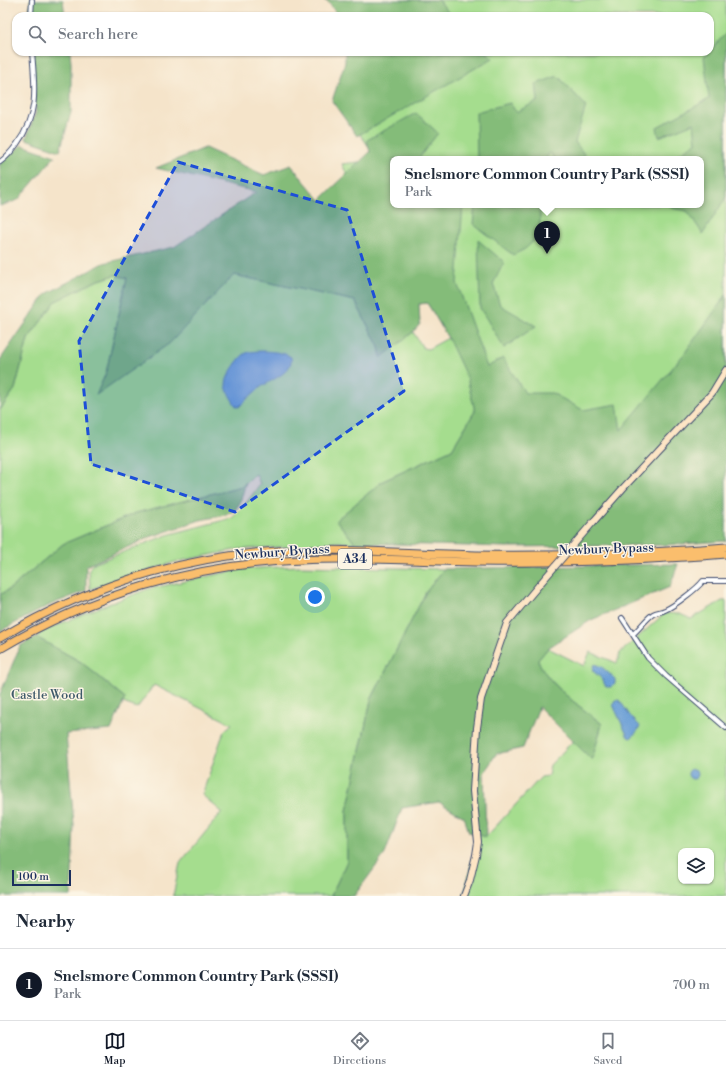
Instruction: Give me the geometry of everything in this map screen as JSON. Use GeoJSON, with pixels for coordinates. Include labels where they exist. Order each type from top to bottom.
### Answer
{"type":"FeatureCollection","features":[{"type":"Feature","properties":{"kind":"highway","name":"Newbury Bypass"},"geometry":{"type":"LineString","coordinates":[[0,638],[41,614],[108,586],[165,569],[230,556],[278,551],[315,550],[451,555],[584,555],[726,547]]}},
{"type":"Feature","properties":{"kind":"highway","name":"Newbury Bypass"},"geometry":{"type":"LineString","coordinates":[[0,649],[54,621],[106,598],[171,578],[230,566],[300,560],[597,562],[726,554]]}},
{"type":"Feature","properties":{"kind":"main road"},"geometry":{"type":"LineString","coordinates":[[464,896],[470,880],[478,842],[473,791],[481,699],[507,623],[621,490],[712,393],[726,370]]}},
{"type":"Feature","properties":{"kind":"street"},"geometry":{"type":"LineString","coordinates":[[31,12],[32,0]]}},
{"type":"Feature","properties":{"kind":"street"},"geometry":{"type":"LineString","coordinates":[[0,162],[7,157],[26,131],[34,110],[35,84],[32,56]]}},
{"type":"Feature","properties":{"kind":"street"},"geometry":{"type":"LineString","coordinates":[[633,634],[647,619],[655,613],[670,607],[699,587],[703,581],[726,581]]}},
{"type":"Feature","properties":{"kind":"street"},"geometry":{"type":"LineString","coordinates":[[622,618],[648,658],[726,728]]}},
{"type":"Feature","properties":{"kind":"highlighted area"},"geometry":{"type":"Polygon","coordinates":[[[178,162],[347,210],[404,391],[235,512],[91,464],[79,341],[178,162]]]}},
{"type":"Feature","properties":{"kind":"green space"},"geometry":{"type":"Polygon","coordinates":[[[30,0],[63,0],[64,12],[29,12],[30,0]]]}},
{"type":"Feature","properties":{"kind":"green space"},"geometry":{"type":"Polygon","coordinates":[[[324,0],[439,0],[448,12],[335,12],[329,3],[324,0]]]}},
{"type":"Feature","properties":{"kind":"green space"},"geometry":{"type":"Polygon","coordinates":[[[406,0],[726,0],[726,370],[656,453],[509,448],[468,380],[475,411],[452,449],[383,481],[336,520],[355,543],[338,542],[302,546],[240,549],[175,562],[90,589],[89,569],[93,564],[167,535],[232,518],[244,506],[260,484],[256,474],[242,486],[136,513],[63,544],[11,588],[0,595],[0,410],[15,389],[28,339],[56,300],[96,281],[115,275],[127,277],[106,373],[97,394],[234,275],[355,301],[379,347],[381,357],[413,332],[423,348],[428,349],[448,338],[427,303],[419,304],[351,183],[342,164],[366,161],[370,153],[366,142],[352,126],[432,56],[714,56],[714,12],[414,12],[406,0]]]}},
{"type":"Feature","properties":{"kind":"green space"},"geometry":{"type":"Polygon","coordinates":[[[726,33],[726,197],[703,234],[687,211],[671,208],[704,208],[704,156],[676,156],[696,143],[694,123],[659,137],[657,127],[709,99],[704,57],[714,56],[714,46],[726,33]]]}},
{"type":"Feature","properties":{"kind":"green space"},"geometry":{"type":"Polygon","coordinates":[[[31,56],[70,56],[71,112],[60,151],[26,139],[36,112],[31,56]]]}},
{"type":"Feature","properties":{"kind":"green space"},"geometry":{"type":"Polygon","coordinates":[[[345,56],[491,56],[493,58],[357,136],[332,101],[345,62],[345,56]]]}},
{"type":"Feature","properties":{"kind":"green space"},"geometry":{"type":"Polygon","coordinates":[[[558,76],[586,106],[575,142],[584,156],[552,156],[550,152],[548,156],[477,156],[476,112],[510,103],[516,112],[538,101],[536,84],[558,76]]]}},
{"type":"Feature","properties":{"kind":"green space"},"geometry":{"type":"Polygon","coordinates":[[[416,113],[438,133],[420,156],[390,156],[390,208],[463,208],[457,283],[487,367],[503,358],[525,393],[552,393],[583,410],[617,404],[621,430],[684,354],[726,295],[726,541],[664,545],[507,547],[355,543],[336,520],[383,481],[452,449],[475,411],[467,378],[448,338],[427,303],[419,304],[420,324],[413,332],[381,358],[379,347],[355,301],[234,275],[170,343],[96,395],[106,373],[127,278],[115,275],[96,281],[56,301],[28,339],[15,389],[0,410],[0,360],[46,294],[104,263],[174,247],[256,192],[156,168],[205,148],[264,175],[291,165],[320,200],[370,152],[367,140],[416,113]]]}},
{"type":"Feature","properties":{"kind":"green space"},"geometry":{"type":"Polygon","coordinates":[[[22,145],[55,156],[18,200],[0,206],[0,163],[22,145]]]}},
{"type":"Feature","properties":{"kind":"green space"},"geometry":{"type":"Polygon","coordinates":[[[475,208],[540,208],[540,235],[525,249],[513,255],[473,224],[475,208]]]}},
{"type":"Feature","properties":{"kind":"green space"},"geometry":{"type":"Polygon","coordinates":[[[478,240],[504,262],[493,284],[500,305],[536,326],[504,348],[480,308],[478,240]]]}},
{"type":"Feature","properties":{"kind":"green space"},"geometry":{"type":"Polygon","coordinates":[[[246,482],[240,503],[235,510],[226,515],[200,520],[150,537],[86,566],[86,591],[52,604],[0,631],[0,595],[11,588],[63,544],[136,513],[242,486],[246,482]]]}},
{"type":"Feature","properties":{"kind":"green space"},"geometry":{"type":"Polygon","coordinates":[[[678,564],[670,587],[591,620],[548,648],[538,660],[549,678],[557,687],[602,724],[592,760],[539,707],[523,748],[496,754],[484,773],[486,837],[469,832],[464,817],[439,802],[402,808],[385,854],[354,896],[331,896],[347,861],[347,811],[371,700],[426,592],[444,569],[678,564]]]}},
{"type":"Feature","properties":{"kind":"green space"},"geometry":{"type":"Polygon","coordinates":[[[299,566],[444,569],[426,592],[371,700],[347,811],[347,861],[331,896],[173,896],[180,863],[222,812],[202,795],[224,731],[232,724],[154,685],[137,708],[123,703],[125,698],[81,662],[36,637],[44,631],[90,611],[148,589],[242,569],[299,566]]]}},
{"type":"Feature","properties":{"kind":"green space"},"geometry":{"type":"Polygon","coordinates":[[[722,601],[726,601],[726,896],[464,896],[478,833],[486,837],[541,777],[548,776],[550,765],[573,741],[592,759],[602,724],[557,687],[549,678],[538,660],[548,648],[584,666],[590,652],[617,663],[620,653],[665,613],[680,614],[691,619],[722,601]]]}},
{"type":"Feature","properties":{"kind":"green space","name":"Castle Wood"},"geometry":{"type":"Polygon","coordinates":[[[36,637],[81,662],[125,698],[111,730],[66,734],[74,825],[71,896],[0,896],[0,694],[20,646],[36,637]]]}},
{"type":"Feature","properties":{"kind":"water"},"geometry":{"type":"Polygon","coordinates":[[[253,351],[282,353],[291,357],[289,367],[281,375],[258,389],[239,407],[236,406],[226,387],[231,371],[240,358],[246,353],[253,351]]]}},
{"type":"Feature","properties":{"kind":"water"},"geometry":{"type":"Polygon","coordinates":[[[594,664],[602,667],[615,679],[615,683],[611,687],[606,687],[602,679],[592,670],[594,664]]]}},
{"type":"Feature","properties":{"kind":"water"},"geometry":{"type":"Polygon","coordinates":[[[615,700],[620,701],[631,717],[640,726],[631,738],[628,737],[614,707],[613,704],[615,700]]]}},
{"type":"Feature","properties":{"kind":"water"},"geometry":{"type":"Polygon","coordinates":[[[693,769],[698,774],[693,779],[688,774],[693,769]]]}},
{"type":"Feature","properties":{"kind":"place","name":"Snelsmore Common Country Park (SSSI)"},"geometry":{"type":"Point","coordinates":[547,254]}}]}
